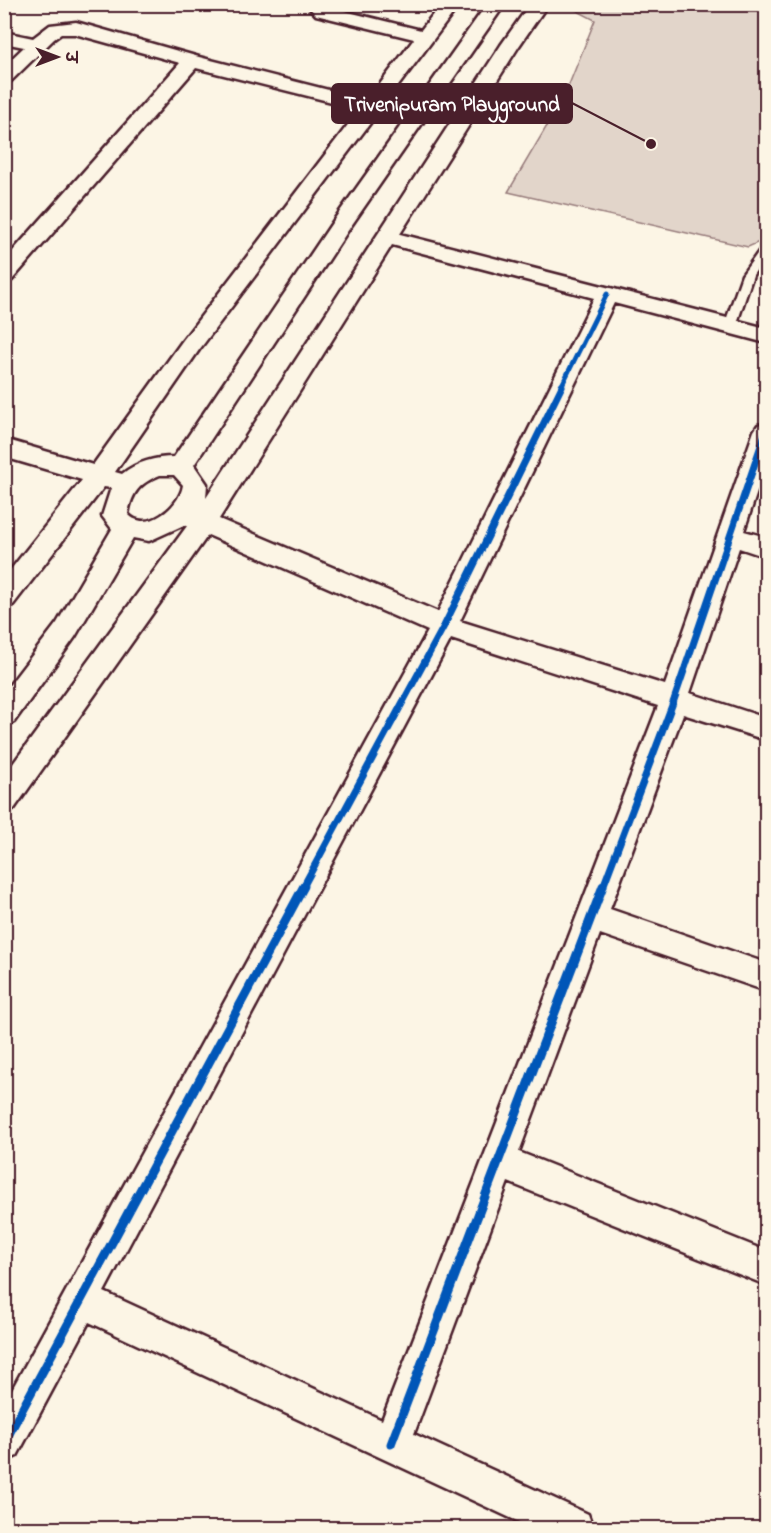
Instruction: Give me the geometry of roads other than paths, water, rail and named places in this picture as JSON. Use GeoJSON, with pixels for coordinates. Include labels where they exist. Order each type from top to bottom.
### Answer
{"type":"FeatureCollection","features":[{"type":"Feature","properties":{"kind":"street"},"geometry":{"type":"LineString","coordinates":[[315,4],[322,11],[427,37]]}},
{"type":"Feature","properties":{"kind":"street"},"geometry":{"type":"LineString","coordinates":[[4,598],[99,476],[204,327],[451,4]]}},
{"type":"Feature","properties":{"kind":"street"},"geometry":{"type":"LineString","coordinates":[[181,466],[343,222],[496,4]]}},
{"type":"Feature","properties":{"kind":"street"},"geometry":{"type":"LineString","coordinates":[[4,800],[192,518],[387,237],[510,45],[539,4]]}},
{"type":"Feature","properties":{"kind":"street"},"geometry":{"type":"LineString","coordinates":[[4,77],[57,29],[76,28],[192,61],[374,107]]}},
{"type":"Feature","properties":{"kind":"street"},"geometry":{"type":"LineString","coordinates":[[4,38],[38,45]]}},
{"type":"Feature","properties":{"kind":"street"},"geometry":{"type":"LineString","coordinates":[[4,275],[192,61]]}},
{"type":"Feature","properties":{"kind":"street"},"geometry":{"type":"LineString","coordinates":[[387,237],[766,335]]}},
{"type":"Feature","properties":{"kind":"street"},"geometry":{"type":"LineString","coordinates":[[4,1443],[444,626],[607,294]]}},
{"type":"Feature","properties":{"kind":"street"},"geometry":{"type":"LineString","coordinates":[[390,1444],[674,700],[766,431]]}},
{"type":"Feature","properties":{"kind":"street"},"geometry":{"type":"LineString","coordinates":[[4,448],[124,484]]}},
{"type":"Feature","properties":{"kind":"street"},"geometry":{"type":"LineString","coordinates":[[181,466],[158,466],[141,472],[124,484],[118,498],[115,516],[126,528],[149,531],[175,519],[192,518],[444,626],[766,729]]}},
{"type":"Feature","properties":{"kind":"street"},"geometry":{"type":"LineString","coordinates":[[181,466],[195,484],[192,518]]}},
{"type":"Feature","properties":{"kind":"street"},"geometry":{"type":"LineString","coordinates":[[4,714],[66,630],[126,528]]}},
{"type":"Feature","properties":{"kind":"street"},"geometry":{"type":"LineString","coordinates":[[730,536],[766,546]]}},
{"type":"Feature","properties":{"kind":"street"},"geometry":{"type":"LineString","coordinates":[[592,917],[766,977]]}},
{"type":"Feature","properties":{"kind":"street"},"geometry":{"type":"LineString","coordinates":[[498,1161],[766,1268]]}},
{"type":"Feature","properties":{"kind":"street"},"geometry":{"type":"LineString","coordinates":[[81,1300],[574,1528]]}},
{"type":"Feature","properties":{"kind":"lane"},"geometry":{"type":"LineString","coordinates":[[730,326],[745,281],[757,260],[766,250]]}},
{"type":"Feature","properties":{"kind":"place","name":"Trivenipuram Playground"},"geometry":{"type":"Point","coordinates":[651,144]}}]}
